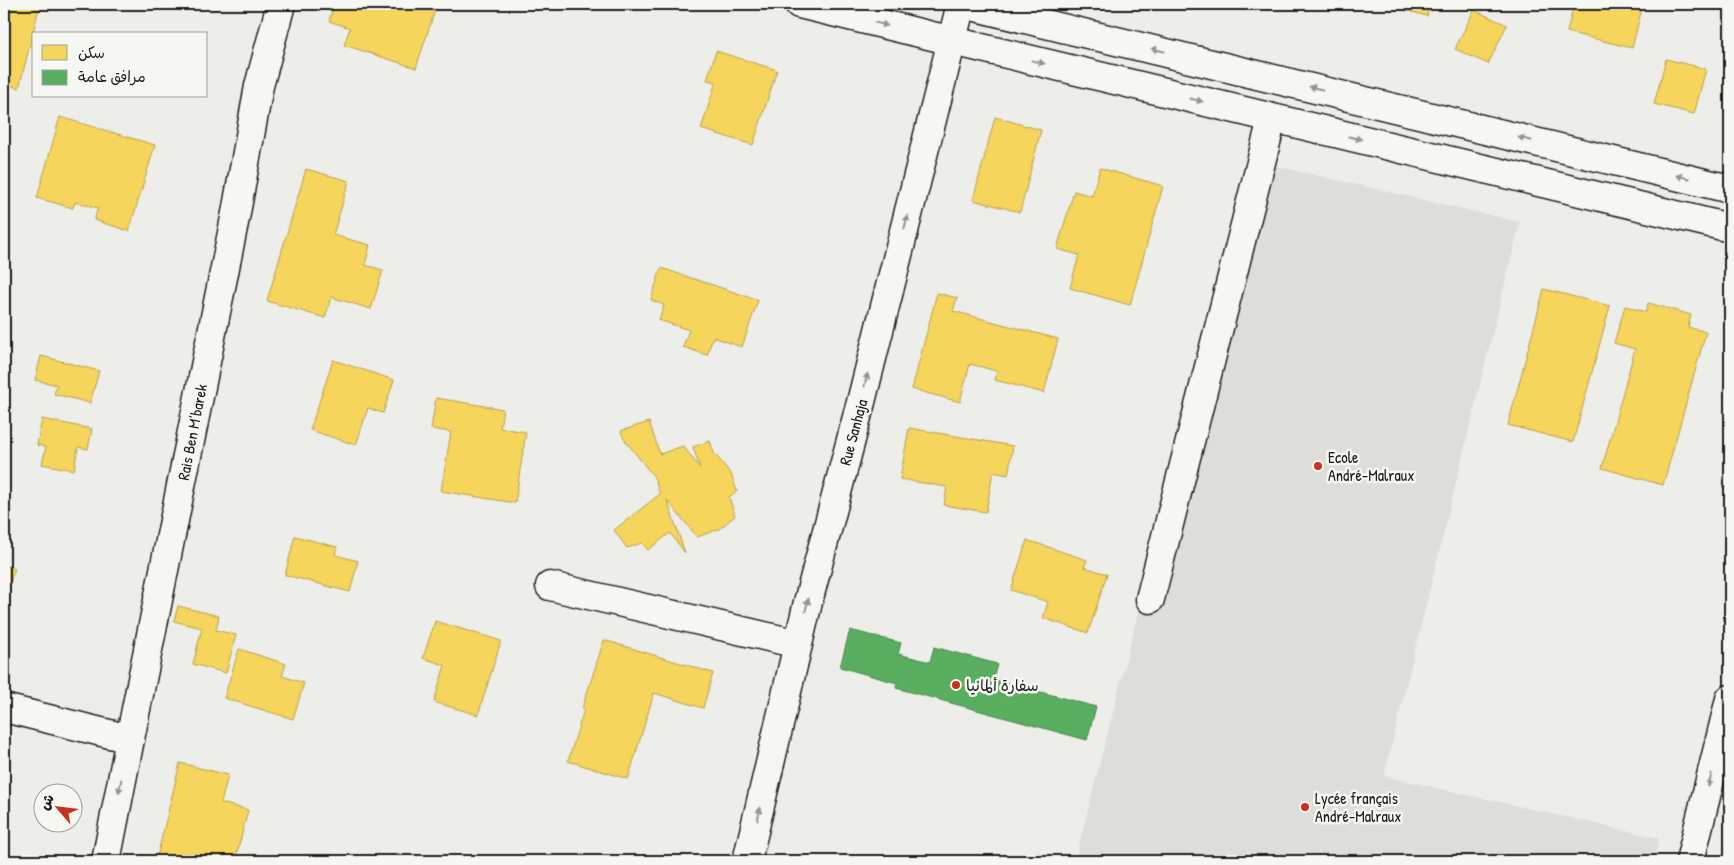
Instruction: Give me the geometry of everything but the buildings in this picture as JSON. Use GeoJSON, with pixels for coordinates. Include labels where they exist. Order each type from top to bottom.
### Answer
{"type":"FeatureCollection","features":[{"type":"Feature","properties":{"kind":"street","name":"Rais Ben M’barek"},"geometry":{"type":"LineString","coordinates":[[106,861],[236,213],[259,86],[281,4]]}},
{"type":"Feature","properties":{"kind":"street"},"geometry":{"type":"LineString","coordinates":[[799,4],[1522,176],[1730,228]]}},
{"type":"Feature","properties":{"kind":"street"},"geometry":{"type":"LineString","coordinates":[[962,4],[1730,189]]}},
{"type":"Feature","properties":{"kind":"street","name":"Rue Sanhaja"},"geometry":{"type":"LineString","coordinates":[[747,861],[798,644],[962,4]]}},
{"type":"Feature","properties":{"kind":"street"},"geometry":{"type":"LineString","coordinates":[[1150,599],[1272,118]]}},
{"type":"Feature","properties":{"kind":"street"},"geometry":{"type":"LineString","coordinates":[[550,586],[798,644]]}},
{"type":"Feature","properties":{"kind":"street"},"geometry":{"type":"LineString","coordinates":[[1690,861],[1730,698]]}},
{"type":"Feature","properties":{"kind":"street"},"geometry":{"type":"LineString","coordinates":[[4,708],[130,739]]}},
{"type":"Feature","properties":{"kind":"shaded area","name":"Ecole André-Malraux"},"geometry":{"type":"Polygon","coordinates":[[[1253,161],[1520,222],[1384,776],[1659,838],[1654,861],[1075,861],[1253,161]]]}},
{"type":"Feature","properties":{"kind":"place","name":"Ecole André-Malraux"},"geometry":{"type":"Point","coordinates":[1318,466]}},
{"type":"Feature","properties":{"kind":"place","name":"سفارة ألمانيا"},"geometry":{"type":"Point","coordinates":[956,685]}},
{"type":"Feature","properties":{"kind":"place","name":"Lycée français André-Malraux"},"geometry":{"type":"Point","coordinates":[1305,807]}}]}
